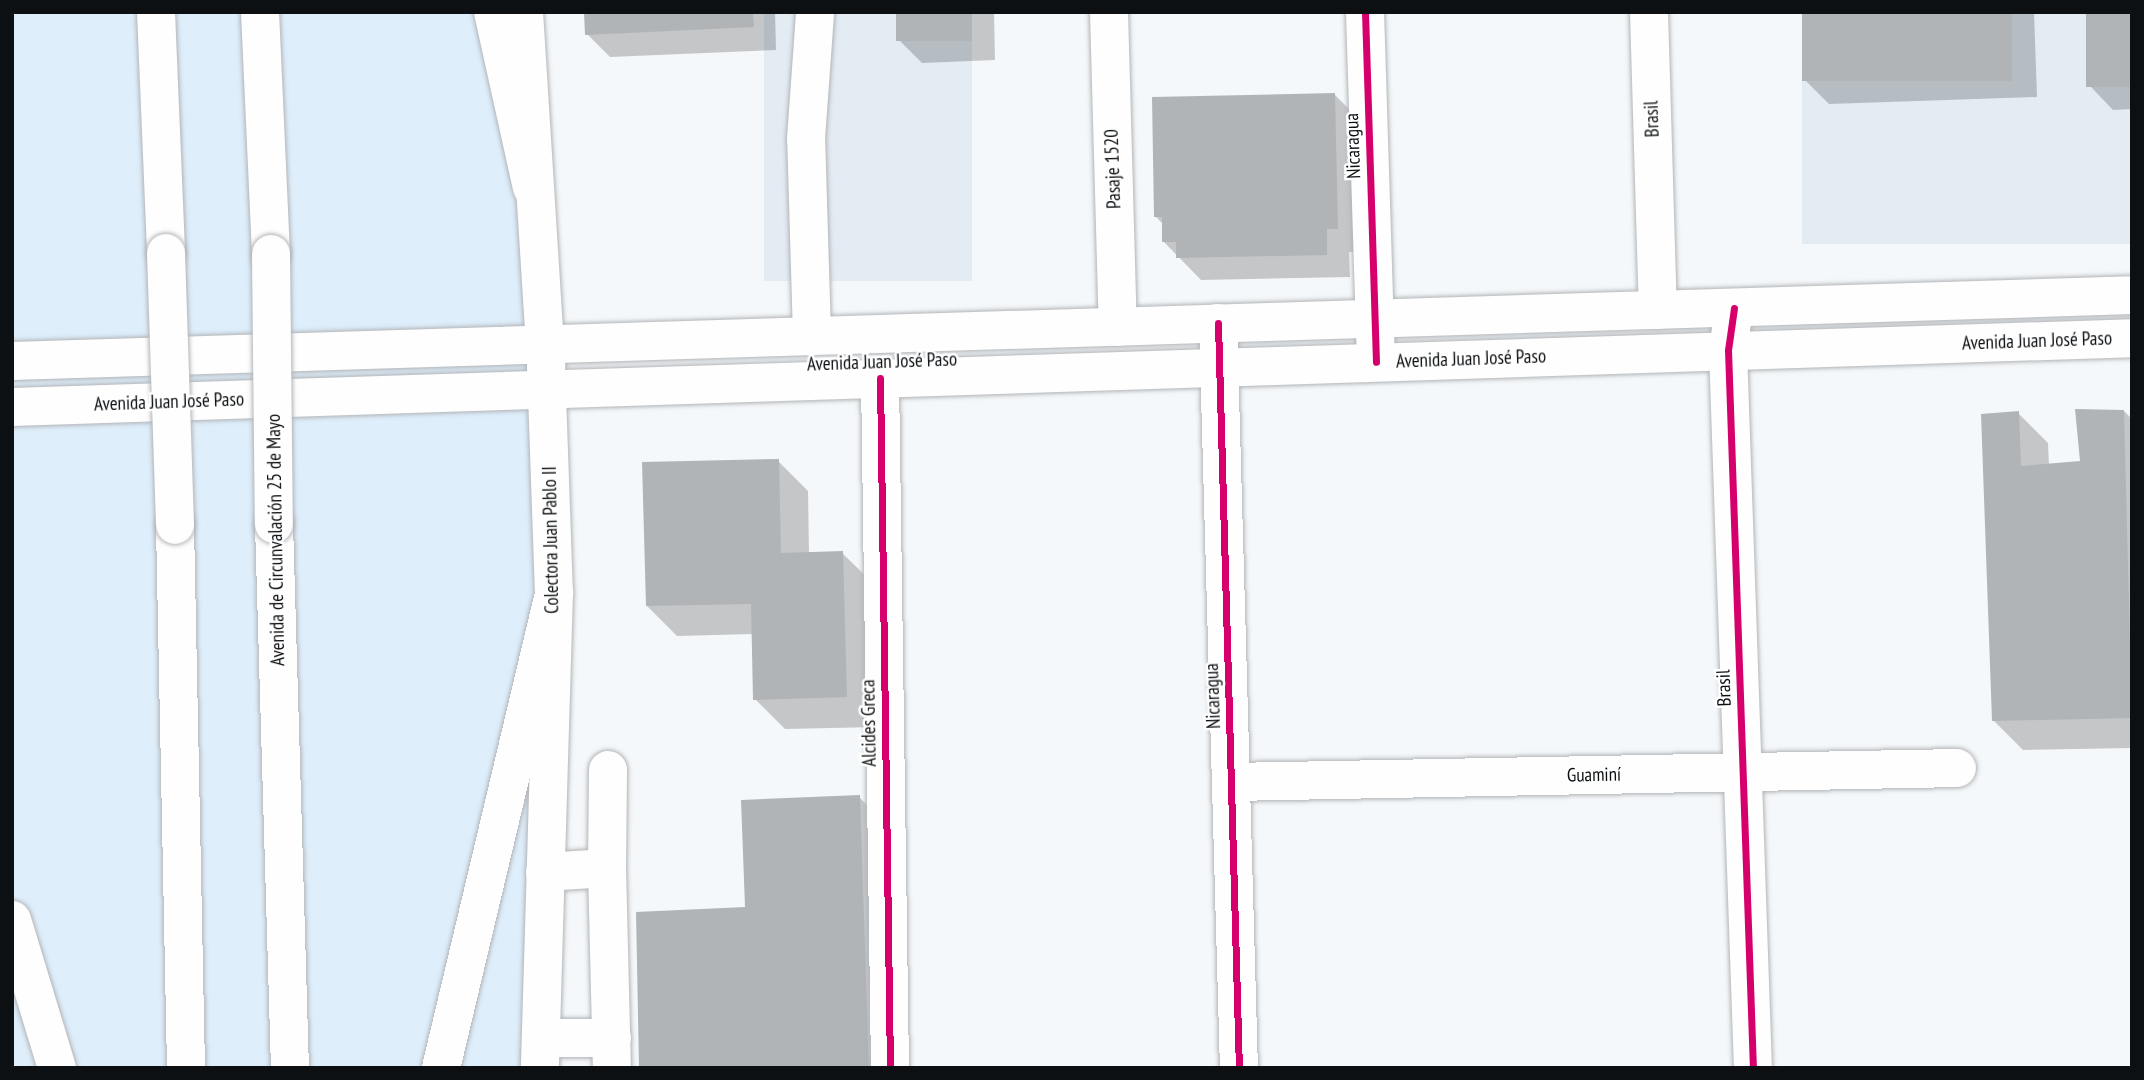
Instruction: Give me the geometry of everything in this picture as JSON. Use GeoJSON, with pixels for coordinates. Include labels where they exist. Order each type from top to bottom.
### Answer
{"type":"FeatureCollection","features":[{"type":"Feature","properties":{"kind":"main road"},"geometry":{"type":"LineString","coordinates":[[156,12],[175,526],[186,1068]]}},
{"type":"Feature","properties":{"kind":"main road","name":"Avenida de Circunvalación 25 de Mayo"},"geometry":{"type":"LineString","coordinates":[[260,12],[271,254],[274,524],[290,1068]]}},
{"type":"Feature","properties":{"kind":"main road"},"geometry":{"type":"LineString","coordinates":[[493,12],[533,188]]}},
{"type":"Feature","properties":{"kind":"main road","name":"Colectora Juan Pablo II"},"geometry":{"type":"LineString","coordinates":[[524,12],[533,188],[545,344],[554,592],[540,1053]]}},
{"type":"Feature","properties":{"kind":"main road"},"geometry":{"type":"LineString","coordinates":[[812,336],[806,139],[815,12]]}},
{"type":"Feature","properties":{"kind":"main road","name":"Pasaje 1520"},"geometry":{"type":"LineString","coordinates":[[1109,12],[1118,327]]}},
{"type":"Feature","properties":{"kind":"main road","name":"Nicaragua"},"geometry":{"type":"LineString","coordinates":[[1365,12],[1376,362]]}},
{"type":"Feature","properties":{"kind":"main road","name":"Brasil"},"geometry":{"type":"LineString","coordinates":[[1649,12],[1658,310]]}},
{"type":"Feature","properties":{"kind":"main road","name":"Avenida Juan José Paso"},"geometry":{"type":"LineString","coordinates":[[12,361],[2132,295]]}},
{"type":"Feature","properties":{"kind":"main road","name":"Brasil"},"geometry":{"type":"LineString","coordinates":[[1734,308],[1728,351],[1753,1068]]}},
{"type":"Feature","properties":{"kind":"main road","name":"Nicaragua"},"geometry":{"type":"LineString","coordinates":[[1218,323],[1239,1068]]}},
{"type":"Feature","properties":{"kind":"main road","name":"Avenida Juan José Paso"},"geometry":{"type":"LineString","coordinates":[[12,407],[2132,338]]}},
{"type":"Feature","properties":{"kind":"main road","name":"Alcides Greca"},"geometry":{"type":"LineString","coordinates":[[880,378],[890,1068]]}},
{"type":"Feature","properties":{"kind":"main road"},"geometry":{"type":"LineString","coordinates":[[441,1068],[554,592]]}},
{"type":"Feature","properties":{"kind":"main road","name":"Guaminí"},"geometry":{"type":"LineString","coordinates":[[1231,782],[1957,768]]}},
{"type":"Feature","properties":{"kind":"main road"},"geometry":{"type":"LineString","coordinates":[[540,1053],[612,1053],[607,868],[608,771]]}},
{"type":"Feature","properties":{"kind":"main road"},"geometry":{"type":"LineString","coordinates":[[545,872],[607,868]]}},
{"type":"Feature","properties":{"kind":"main road"},"geometry":{"type":"LineString","coordinates":[[12,920],[57,1068]]}},
{"type":"Feature","properties":{"kind":"shaded area"},"geometry":{"type":"Polygon","coordinates":[[[12,12],[524,12],[532,188],[540,1068],[12,1068],[12,12]]]}},
{"type":"Feature","properties":{"kind":"shaded area"},"geometry":{"type":"Polygon","coordinates":[[[764,12],[972,12],[972,281],[764,281],[764,12]]]}},
{"type":"Feature","properties":{"kind":"shaded area"},"geometry":{"type":"Polygon","coordinates":[[[1802,12],[2132,12],[2132,244],[1802,244],[1802,12]]]}},
{"type":"Feature","properties":{"kind":"building"},"geometry":{"type":"Polygon","coordinates":[[[584,12],[753,12],[754,27],[585,35],[584,12]]]}},
{"type":"Feature","properties":{"kind":"building"},"geometry":{"type":"Polygon","coordinates":[[[896,12],[972,12],[972,41],[896,41],[896,12]]]}},
{"type":"Feature","properties":{"kind":"building"},"geometry":{"type":"Polygon","coordinates":[[[1802,12],[2012,12],[2012,81],[1802,81],[1802,12]]]}},
{"type":"Feature","properties":{"kind":"building"},"geometry":{"type":"Polygon","coordinates":[[[2086,12],[2132,12],[2132,87],[2086,87],[2086,12]]]}},
{"type":"Feature","properties":{"kind":"building"},"geometry":{"type":"Polygon","coordinates":[[[1335,93],[1338,229],[1327,229],[1327,255],[1176,258],[1176,242],[1162,242],[1162,217],[1154,217],[1152,97],[1335,93]]]}},
{"type":"Feature","properties":{"kind":"building"},"geometry":{"type":"Polygon","coordinates":[[[2075,409],[2124,410],[2132,718],[1992,721],[1981,414],[2019,411],[2021,466],[2080,461],[2075,409]]]}},
{"type":"Feature","properties":{"kind":"building"},"geometry":{"type":"Polygon","coordinates":[[[779,459],[781,553],[843,551],[847,697],[753,700],[751,604],[646,606],[642,462],[779,459]]]}},
{"type":"Feature","properties":{"kind":"building"},"geometry":{"type":"Polygon","coordinates":[[[860,795],[869,1068],[639,1068],[636,912],[745,907],[741,800],[860,795]]]}},
{"type":"Feature","properties":{"kind":"cycle path"},"geometry":{"type":"LineString","coordinates":[[1365,12],[1376,362]]}},
{"type":"Feature","properties":{"kind":"cycle path"},"geometry":{"type":"LineString","coordinates":[[1734,308],[1728,350],[1753,1068]]}},
{"type":"Feature","properties":{"kind":"cycle path"},"geometry":{"type":"LineString","coordinates":[[1218,323],[1239,1068]]}},
{"type":"Feature","properties":{"kind":"cycle path"},"geometry":{"type":"LineString","coordinates":[[880,378],[890,1068]]}}]}
